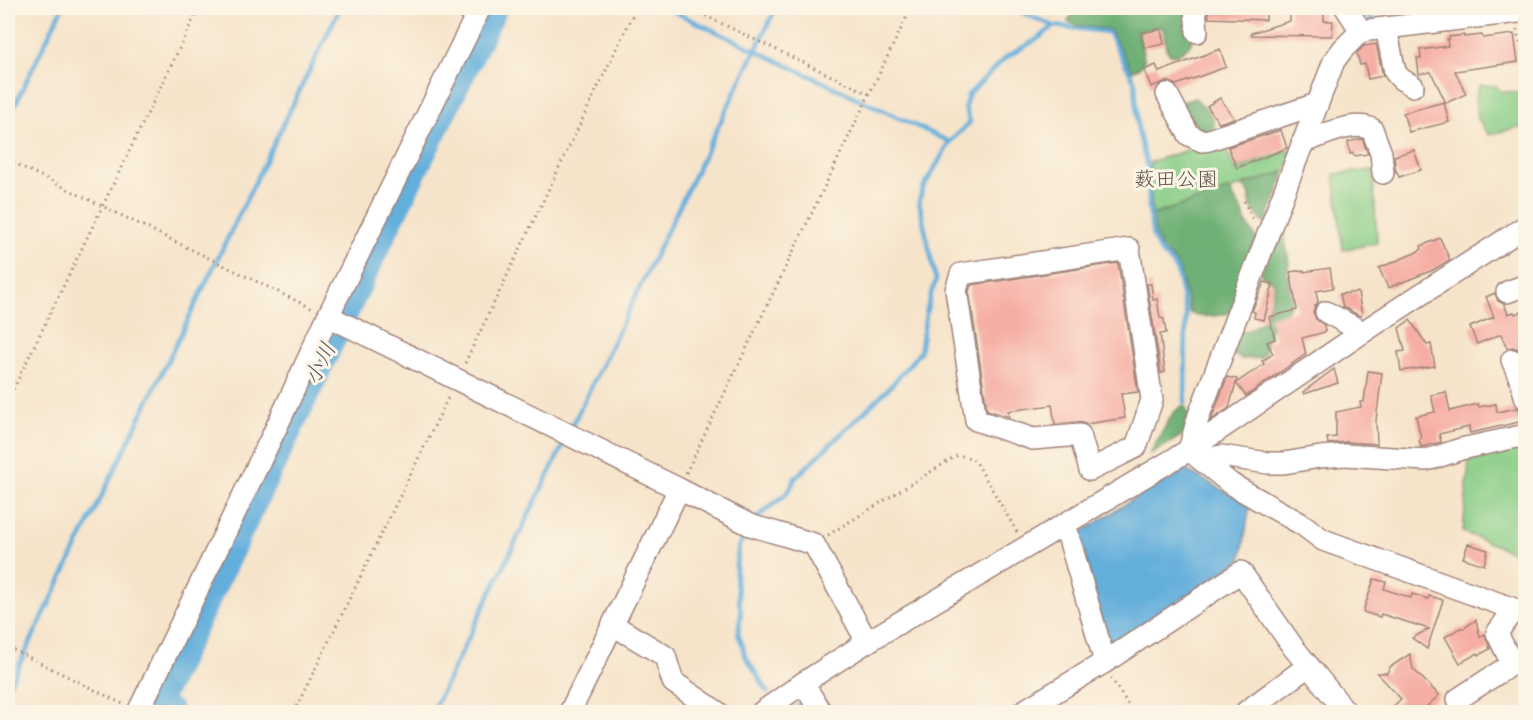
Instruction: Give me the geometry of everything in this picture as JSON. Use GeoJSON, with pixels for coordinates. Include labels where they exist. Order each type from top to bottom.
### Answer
{"type":"FeatureCollection","features":[{"type":"Feature","properties":{"kind":"street"},"geometry":{"type":"LineString","coordinates":[[139,712],[328,316],[480,8]]}},
{"type":"Feature","properties":{"kind":"street"},"geometry":{"type":"LineString","coordinates":[[1195,8],[1197,32]]}},
{"type":"Feature","properties":{"kind":"street"},"geometry":{"type":"LineString","coordinates":[[1346,8],[1361,31]]}},
{"type":"Feature","properties":{"kind":"street"},"geometry":{"type":"LineString","coordinates":[[1195,455],[1199,415],[1334,61],[1361,31],[1520,12]]}},
{"type":"Feature","properties":{"kind":"street"},"geometry":{"type":"LineString","coordinates":[[1386,28],[1395,72],[1401,79],[1413,86]]}},
{"type":"Feature","properties":{"kind":"street"},"geometry":{"type":"LineString","coordinates":[[1167,94],[1190,135],[1203,141],[1317,104]]}},
{"type":"Feature","properties":{"kind":"street"},"geometry":{"type":"LineString","coordinates":[[1302,143],[1342,129],[1366,126],[1372,129],[1381,153],[1383,173]]}},
{"type":"Feature","properties":{"kind":"street"},"geometry":{"type":"LineString","coordinates":[[762,712],[867,642],[1025,547],[1123,490],[1195,455],[1363,332],[1526,226]]}},
{"type":"Feature","properties":{"kind":"street"},"geometry":{"type":"LineString","coordinates":[[1129,249],[1152,400],[1136,447],[1108,461],[1090,470],[1080,435],[1033,439],[976,420],[956,290],[961,274],[1129,249]]}},
{"type":"Feature","properties":{"kind":"street"},"geometry":{"type":"LineString","coordinates":[[1326,312],[1363,332]]}},
{"type":"Feature","properties":{"kind":"street"},"geometry":{"type":"LineString","coordinates":[[328,316],[750,525],[814,544],[867,642]]}},
{"type":"Feature","properties":{"kind":"street"},"geometry":{"type":"LineString","coordinates":[[1512,360],[1526,399]]}},
{"type":"Feature","properties":{"kind":"street"},"geometry":{"type":"LineString","coordinates":[[1195,455],[1221,456],[1268,463],[1345,455],[1425,460],[1461,449],[1526,435]]}},
{"type":"Feature","properties":{"kind":"street"},"geometry":{"type":"LineString","coordinates":[[1195,455],[1231,484],[1303,525],[1323,540],[1514,609],[1497,633],[1512,664],[1458,699]]}},
{"type":"Feature","properties":{"kind":"street"},"geometry":{"type":"LineString","coordinates":[[1108,461],[1123,490]]}},
{"type":"Feature","properties":{"kind":"street"},"geometry":{"type":"LineString","coordinates":[[570,712],[679,489]]}},
{"type":"Feature","properties":{"kind":"street"},"geometry":{"type":"LineString","coordinates":[[1065,525],[1105,662]]}},
{"type":"Feature","properties":{"kind":"street"},"geometry":{"type":"LineString","coordinates":[[1022,712],[1105,662],[1241,572],[1293,647],[1346,712]]}},
{"type":"Feature","properties":{"kind":"street"},"geometry":{"type":"LineString","coordinates":[[613,626],[665,656],[673,682],[717,712]]}},
{"type":"Feature","properties":{"kind":"street"},"geometry":{"type":"LineString","coordinates":[[1246,712],[1308,666]]}},
{"type":"Feature","properties":{"kind":"street"},"geometry":{"type":"LineString","coordinates":[[803,683],[821,712]]}},
{"type":"Feature","properties":{"kind":"path"},"geometry":{"type":"LineString","coordinates":[[8,400],[199,8]]}},
{"type":"Feature","properties":{"kind":"path"},"geometry":{"type":"LineString","coordinates":[[294,712],[636,8]]}},
{"type":"Feature","properties":{"kind":"path"},"geometry":{"type":"LineString","coordinates":[[689,8],[869,94]]}},
{"type":"Feature","properties":{"kind":"path"},"geometry":{"type":"LineString","coordinates":[[679,489],[911,8]]}},
{"type":"Feature","properties":{"kind":"path"},"geometry":{"type":"LineString","coordinates":[[1520,12],[1518,36],[1526,59]]}},
{"type":"Feature","properties":{"kind":"path"},"geometry":{"type":"LineString","coordinates":[[8,160],[328,316]]}},
{"type":"Feature","properties":{"kind":"path"},"geometry":{"type":"LineString","coordinates":[[814,544],[958,455],[971,458],[976,462],[1025,547]]}},
{"type":"Feature","properties":{"kind":"path"},"geometry":{"type":"LineString","coordinates":[[8,647],[139,712]]}},
{"type":"Feature","properties":{"kind":"path"},"geometry":{"type":"LineString","coordinates":[[1105,662],[1112,679],[1133,712]]}},
{"type":"Feature","properties":{"kind":"green space"},"geometry":{"type":"Polygon","coordinates":[[[1082,8],[1190,8],[1192,41],[1177,55],[1170,54],[1166,49],[1163,28],[1140,31],[1144,59],[1142,66],[1132,71],[1110,30],[1079,26],[1068,22],[1072,14],[1082,8]]]}},
{"type":"Feature","properties":{"kind":"green space"},"geometry":{"type":"Polygon","coordinates":[[[1480,85],[1496,86],[1501,91],[1525,93],[1525,131],[1518,127],[1489,135],[1477,118],[1475,98],[1480,85]]]}},
{"type":"Feature","properties":{"kind":"green space"},"geometry":{"type":"Polygon","coordinates":[[[1195,98],[1213,118],[1214,127],[1209,130],[1200,132],[1180,103],[1195,98]]]}},
{"type":"Feature","properties":{"kind":"green space","name":"薮田公園"},"geometry":{"type":"Polygon","coordinates":[[[1222,139],[1235,170],[1295,148],[1285,172],[1152,215],[1150,162],[1222,139]]]}},
{"type":"Feature","properties":{"kind":"green space"},"geometry":{"type":"Polygon","coordinates":[[[1373,170],[1377,243],[1343,250],[1334,174],[1373,170]]]}},
{"type":"Feature","properties":{"kind":"green space"},"geometry":{"type":"Polygon","coordinates":[[[1285,172],[1265,224],[1254,211],[1250,203],[1250,195],[1243,185],[1285,172]]]}},
{"type":"Feature","properties":{"kind":"green space"},"geometry":{"type":"Polygon","coordinates":[[[1230,189],[1255,236],[1255,252],[1229,313],[1210,316],[1195,315],[1190,313],[1176,263],[1162,249],[1155,235],[1152,215],[1230,189]]]}},
{"type":"Feature","properties":{"kind":"green space"},"geometry":{"type":"Polygon","coordinates":[[[1281,217],[1289,263],[1287,271],[1291,300],[1289,308],[1279,321],[1270,325],[1270,336],[1266,340],[1265,352],[1261,358],[1241,359],[1233,354],[1236,333],[1249,330],[1265,320],[1275,284],[1261,274],[1281,217]]]}},
{"type":"Feature","properties":{"kind":"green space"},"geometry":{"type":"Polygon","coordinates":[[[1184,405],[1189,415],[1183,435],[1150,454],[1173,413],[1184,405]]]}},
{"type":"Feature","properties":{"kind":"green space"},"geometry":{"type":"Polygon","coordinates":[[[1525,439],[1526,545],[1522,556],[1463,532],[1470,450],[1525,439]]]}},
{"type":"Feature","properties":{"kind":"water"},"geometry":{"type":"Polygon","coordinates":[[[1182,468],[1250,505],[1241,560],[1107,647],[1080,533],[1182,468]]]}},
{"type":"Feature","properties":{"kind":"building"},"geometry":{"type":"Polygon","coordinates":[[[1208,8],[1266,8],[1266,20],[1209,18],[1208,8]]]}},
{"type":"Feature","properties":{"kind":"building"},"geometry":{"type":"Polygon","coordinates":[[[1290,8],[1324,8],[1324,21],[1333,21],[1332,36],[1251,35],[1251,33],[1290,21],[1290,8]]]}},
{"type":"Feature","properties":{"kind":"building"},"geometry":{"type":"Polygon","coordinates":[[[1161,29],[1164,44],[1144,48],[1141,33],[1161,29]]]}},
{"type":"Feature","properties":{"kind":"building"},"geometry":{"type":"Polygon","coordinates":[[[1514,34],[1518,62],[1455,71],[1466,94],[1446,103],[1431,72],[1419,74],[1417,58],[1421,58],[1420,50],[1448,46],[1449,37],[1482,35],[1483,38],[1514,34]]]}},
{"type":"Feature","properties":{"kind":"building"},"geometry":{"type":"Polygon","coordinates":[[[1376,44],[1383,76],[1368,79],[1365,64],[1360,65],[1357,53],[1364,46],[1376,44]]]}},
{"type":"Feature","properties":{"kind":"building"},"geometry":{"type":"Polygon","coordinates":[[[1220,49],[1226,67],[1176,85],[1167,81],[1151,87],[1144,70],[1156,65],[1159,72],[1220,49]]]}},
{"type":"Feature","properties":{"kind":"building"},"geometry":{"type":"Polygon","coordinates":[[[1220,98],[1234,118],[1219,123],[1207,106],[1220,98]]]}},
{"type":"Feature","properties":{"kind":"building"},"geometry":{"type":"Polygon","coordinates":[[[1444,102],[1449,122],[1409,132],[1403,113],[1444,102]]]}},
{"type":"Feature","properties":{"kind":"building"},"geometry":{"type":"Polygon","coordinates":[[[1281,130],[1287,148],[1237,168],[1228,147],[1281,130]]]}},
{"type":"Feature","properties":{"kind":"building"},"geometry":{"type":"Polygon","coordinates":[[[1362,139],[1368,154],[1354,156],[1353,153],[1350,154],[1348,142],[1362,139]]]}},
{"type":"Feature","properties":{"kind":"building"},"geometry":{"type":"Polygon","coordinates":[[[1414,150],[1421,170],[1399,177],[1394,156],[1414,150]]]}},
{"type":"Feature","properties":{"kind":"building"},"geometry":{"type":"Polygon","coordinates":[[[1440,238],[1450,260],[1433,270],[1388,288],[1379,268],[1415,253],[1422,249],[1421,246],[1440,238]]]}},
{"type":"Feature","properties":{"kind":"building"},"geometry":{"type":"Polygon","coordinates":[[[1118,263],[1138,392],[1121,394],[1125,418],[1086,424],[1079,422],[1055,424],[1052,405],[1008,411],[1009,417],[987,410],[969,291],[971,285],[1118,263]]]}},
{"type":"Feature","properties":{"kind":"building"},"geometry":{"type":"Polygon","coordinates":[[[1330,268],[1333,288],[1316,291],[1318,302],[1313,312],[1316,319],[1324,325],[1325,332],[1302,338],[1306,354],[1246,396],[1236,383],[1264,364],[1262,361],[1273,354],[1267,342],[1275,339],[1269,317],[1297,310],[1290,272],[1330,268]]]}},
{"type":"Feature","properties":{"kind":"building"},"geometry":{"type":"Polygon","coordinates":[[[1264,282],[1273,284],[1264,320],[1254,318],[1255,312],[1252,311],[1264,282]]]}},
{"type":"Feature","properties":{"kind":"building"},"geometry":{"type":"Polygon","coordinates":[[[1147,284],[1151,284],[1153,300],[1157,299],[1160,318],[1164,319],[1166,333],[1160,334],[1165,372],[1161,373],[1147,284]]]}},
{"type":"Feature","properties":{"kind":"building"},"geometry":{"type":"Polygon","coordinates":[[[1358,292],[1362,315],[1360,316],[1343,307],[1340,294],[1358,292]]]}},
{"type":"Feature","properties":{"kind":"building"},"geometry":{"type":"Polygon","coordinates":[[[1495,293],[1498,301],[1504,304],[1508,314],[1526,310],[1526,348],[1520,350],[1513,347],[1507,348],[1501,334],[1477,344],[1470,327],[1494,317],[1486,297],[1495,293]]]}},
{"type":"Feature","properties":{"kind":"building"},"geometry":{"type":"Polygon","coordinates":[[[1410,320],[1427,345],[1431,344],[1435,366],[1401,371],[1398,352],[1405,351],[1399,328],[1410,320]]]}},
{"type":"Feature","properties":{"kind":"building"},"geometry":{"type":"Polygon","coordinates":[[[1334,369],[1338,383],[1304,394],[1303,392],[1334,369]]]}},
{"type":"Feature","properties":{"kind":"building"},"geometry":{"type":"Polygon","coordinates":[[[1368,371],[1382,373],[1376,421],[1377,444],[1346,442],[1328,444],[1327,438],[1336,437],[1336,412],[1361,407],[1360,402],[1364,402],[1368,371]]]}},
{"type":"Feature","properties":{"kind":"building"},"geometry":{"type":"Polygon","coordinates":[[[1227,377],[1237,379],[1229,408],[1211,420],[1227,377]]]}},
{"type":"Feature","properties":{"kind":"building"},"geometry":{"type":"Polygon","coordinates":[[[1446,392],[1450,411],[1478,404],[1479,407],[1496,404],[1497,412],[1517,408],[1521,411],[1524,421],[1470,433],[1469,427],[1439,434],[1441,442],[1421,447],[1416,416],[1435,412],[1431,395],[1446,392]]]}},
{"type":"Feature","properties":{"kind":"building"},"geometry":{"type":"Polygon","coordinates":[[[1468,544],[1488,550],[1484,565],[1463,558],[1468,544]]]}},
{"type":"Feature","properties":{"kind":"building"},"geometry":{"type":"Polygon","coordinates":[[[1374,579],[1386,582],[1384,589],[1411,598],[1412,594],[1428,599],[1429,596],[1443,600],[1427,649],[1412,638],[1429,629],[1381,614],[1380,617],[1363,612],[1374,579]]]}},
{"type":"Feature","properties":{"kind":"building"},"geometry":{"type":"Polygon","coordinates":[[[1476,620],[1480,637],[1485,634],[1490,649],[1460,663],[1445,637],[1476,620]]]}},
{"type":"Feature","properties":{"kind":"building"},"geometry":{"type":"Polygon","coordinates":[[[1410,654],[1413,669],[1439,695],[1421,712],[1387,712],[1401,699],[1377,673],[1387,673],[1390,667],[1410,654]]]}},
{"type":"Feature","properties":{"kind":"waterway"},"geometry":{"type":"LineString","coordinates":[[8,119],[62,8]]}},
{"type":"Feature","properties":{"kind":"waterway"},"geometry":{"type":"LineString","coordinates":[[8,688],[340,8]]}},
{"type":"Feature","properties":{"kind":"waterway","name":"小川"},"geometry":{"type":"LineString","coordinates":[[170,712],[156,705],[494,8]]}},
{"type":"Feature","properties":{"kind":"waterway"},"geometry":{"type":"LineString","coordinates":[[666,8],[950,142]]}},
{"type":"Feature","properties":{"kind":"waterway"},"geometry":{"type":"LineString","coordinates":[[571,428],[776,8]]}},
{"type":"Feature","properties":{"kind":"waterway"},"geometry":{"type":"LineString","coordinates":[[1025,8],[1023,13],[1054,26],[1108,32],[1135,82],[1138,131],[1149,174],[1149,209],[1153,238],[1160,251],[1177,271],[1186,313],[1185,402]]}},
{"type":"Feature","properties":{"kind":"waterway"},"geometry":{"type":"LineString","coordinates":[[1359,8],[1371,20],[1374,20]]}},
{"type":"Feature","properties":{"kind":"waterway"},"geometry":{"type":"LineString","coordinates":[[755,521],[783,497],[795,478],[889,388],[920,352],[930,296],[936,281],[919,201],[923,188],[950,142],[970,122],[965,107],[968,95],[1005,58],[1039,38],[1054,26]]}},
{"type":"Feature","properties":{"kind":"waterway"},"geometry":{"type":"LineString","coordinates":[[432,712],[566,439]]}},
{"type":"Feature","properties":{"kind":"waterway"},"geometry":{"type":"LineString","coordinates":[[748,530],[739,545],[736,565],[741,613],[738,634],[744,654],[768,692]]}},
{"type":"Feature","properties":{"kind":"waterway"},"geometry":{"type":"LineString","coordinates":[[789,712],[804,702]]}}]}
